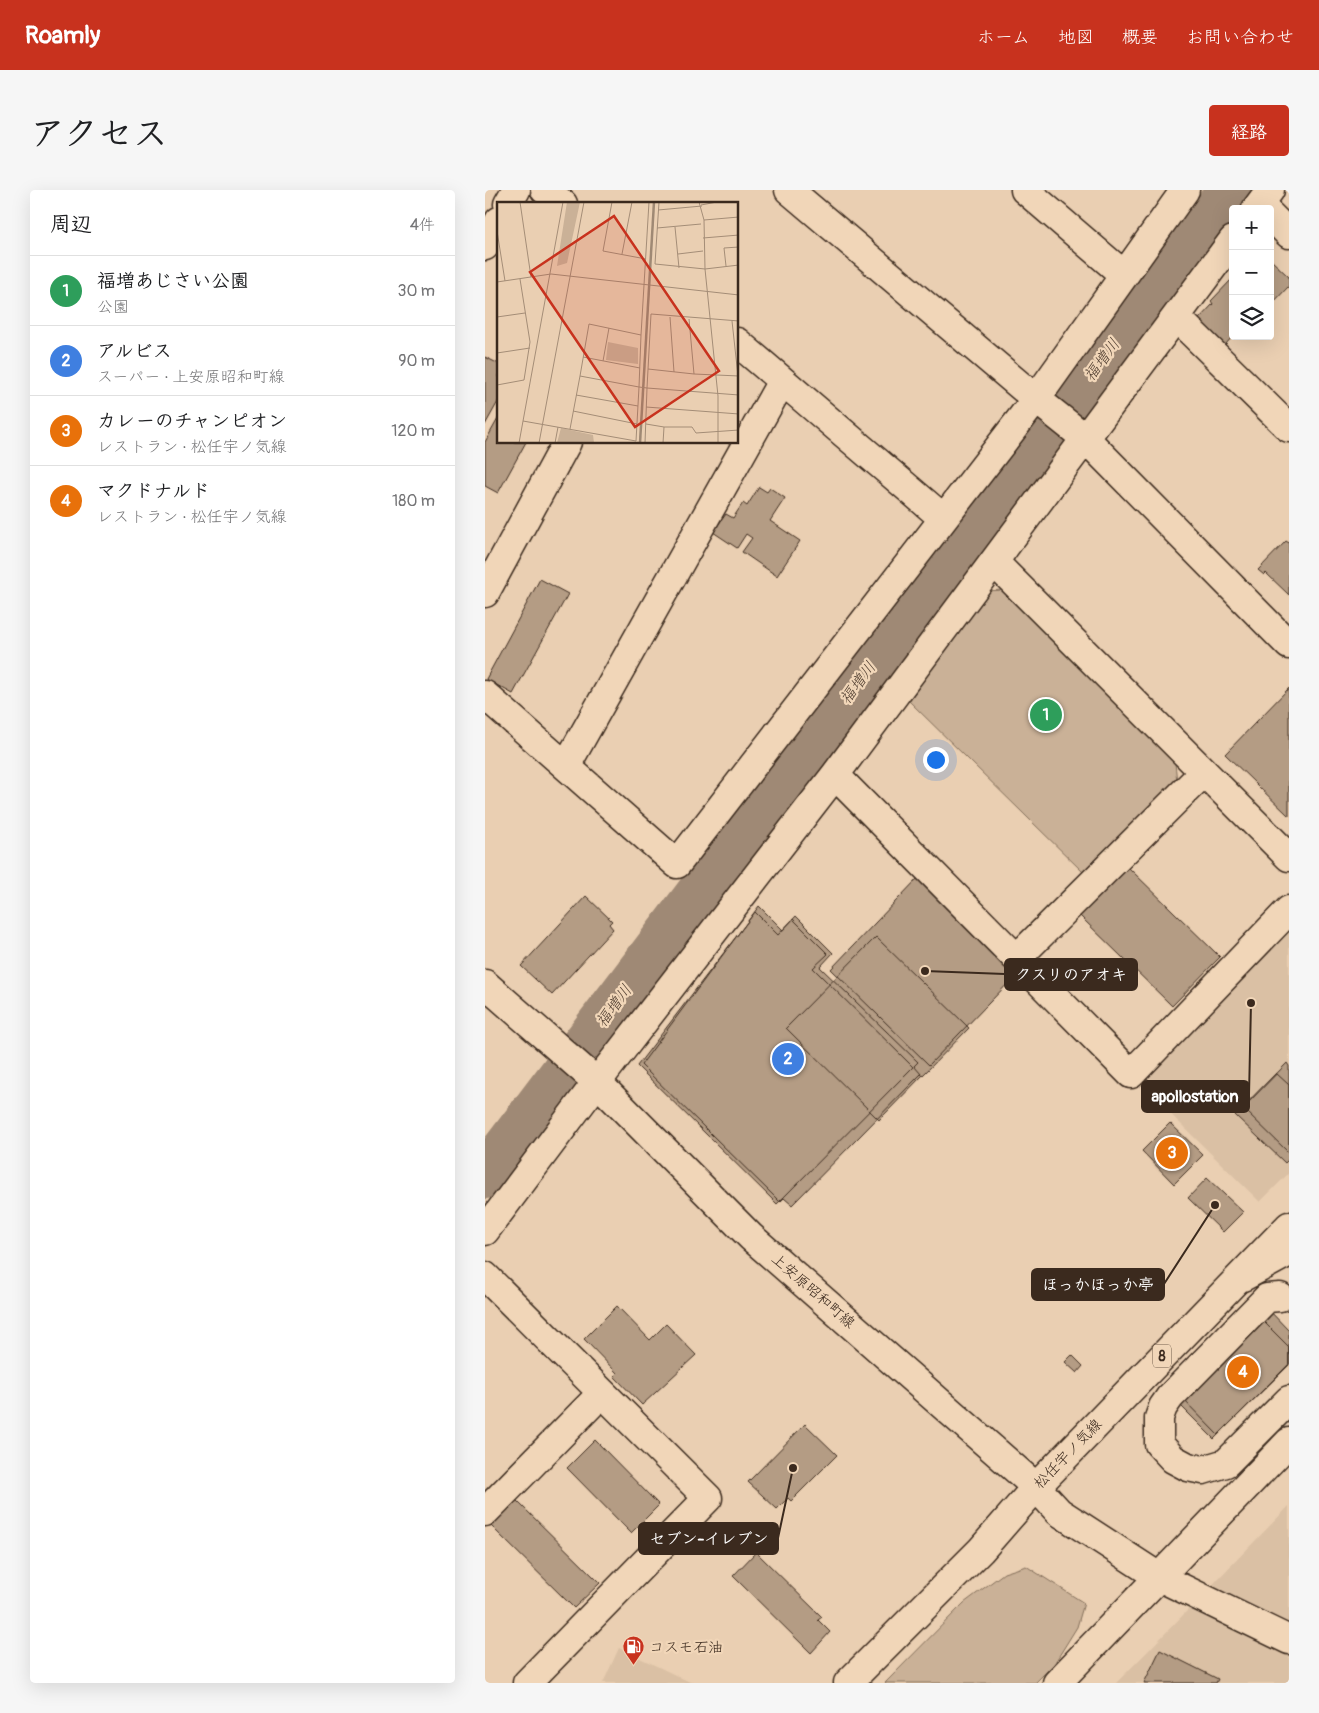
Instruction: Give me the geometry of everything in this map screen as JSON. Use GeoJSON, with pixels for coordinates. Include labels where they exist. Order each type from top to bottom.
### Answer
{"type":"FeatureCollection","features":[{"type":"Feature","properties":{"kind":"street"},"geometry":{"type":"LineString","coordinates":[[509,202],[516,190]]}},
{"type":"Feature","properties":{"kind":"street"},"geometry":{"type":"LineString","coordinates":[[545,190],[560,202]]}},
{"type":"Feature","properties":{"kind":"street"},"geometry":{"type":"LineString","coordinates":[[789,190],[1038,402],[1081,435],[1289,644]]}},
{"type":"Feature","properties":{"kind":"street"},"geometry":{"type":"LineString","coordinates":[[1025,190],[1124,275]]}},
{"type":"Feature","properties":{"kind":"street"},"geometry":{"type":"LineString","coordinates":[[485,695],[677,864],[943,518],[1038,402],[1124,275],[1185,190]]}},
{"type":"Feature","properties":{"kind":"street"},"geometry":{"type":"LineString","coordinates":[[1274,217],[1289,234]]}},
{"type":"Feature","properties":{"kind":"street"},"geometry":{"type":"LineString","coordinates":[[485,246],[497,225]]}},
{"type":"Feature","properties":{"kind":"street"},"geometry":{"type":"LineString","coordinates":[[485,1231],[593,1078],[835,775],[994,562],[1081,435],[1176,316],[1229,245]]}},
{"type":"Feature","properties":{"kind":"street"},"geometry":{"type":"LineString","coordinates":[[1176,316],[1289,428]]}},
{"type":"Feature","properties":{"kind":"street"},"geometry":{"type":"LineString","coordinates":[[739,344],[943,518]]}},
{"type":"Feature","properties":{"kind":"street"},"geometry":{"type":"LineString","coordinates":[[566,766],[782,381]]}},
{"type":"Feature","properties":{"kind":"street"},"geometry":{"type":"LineString","coordinates":[[485,594],[566,444]]}},
{"type":"Feature","properties":{"kind":"street"},"geometry":{"type":"LineString","coordinates":[[994,562],[1289,857]]}},
{"type":"Feature","properties":{"kind":"street"},"geometry":{"type":"LineString","coordinates":[[1017,958],[1204,772]]}},
{"type":"Feature","properties":{"kind":"street"},"geometry":{"type":"LineString","coordinates":[[835,775],[1131,1074],[1289,910]]}},
{"type":"Feature","properties":{"kind":"street","name":"上安原昭和町線"},"geometry":{"type":"LineString","coordinates":[[485,984],[593,1078],[751,1237],[1036,1486],[1059,1512],[1159,1577],[1289,1640]]}},
{"type":"Feature","properties":{"kind":"street","name":"松任宇ノ気線"},"geometry":{"type":"LineString","coordinates":[[848,1683],[981,1550],[1036,1486],[1289,1226]]}},
{"type":"Feature","properties":{"kind":"street"},"geometry":{"type":"LineString","coordinates":[[1233,1282],[1289,1252]]}},
{"type":"Feature","properties":{"kind":"street"},"geometry":{"type":"LineString","coordinates":[[485,1276],[708,1498],[527,1683]]}},
{"type":"Feature","properties":{"kind":"street"},"geometry":{"type":"LineString","coordinates":[[1280,1297],[1267,1298],[1171,1397],[1163,1407],[1159,1418],[1159,1444],[1173,1459],[1188,1467],[1203,1470],[1226,1463],[1289,1400]]}},
{"type":"Feature","properties":{"kind":"street"},"geometry":{"type":"LineString","coordinates":[[485,1512],[602,1393]]}},
{"type":"Feature","properties":{"kind":"street"},"geometry":{"type":"LineString","coordinates":[[1057,1683],[1289,1442]]}},
{"type":"Feature","properties":{"kind":"shaded area"},"geometry":{"type":"Polygon","coordinates":[[[1004,590],[1175,763],[1177,782],[1086,875],[909,701],[985,591],[1004,590]]]}},
{"type":"Feature","properties":{"kind":"shaded area"},"geometry":{"type":"Polygon","coordinates":[[[1289,926],[1289,1173],[1260,1202],[1136,1080],[1289,926]]]}},
{"type":"Feature","properties":{"kind":"shaded area"},"geometry":{"type":"Polygon","coordinates":[[[1289,1506],[1289,1683],[1116,1683],[1148,1651],[1289,1506]]]}},
{"type":"Feature","properties":{"kind":"shaded area"},"geometry":{"type":"Polygon","coordinates":[[[1026,1566],[1084,1603],[1077,1627],[1054,1664],[1035,1683],[885,1683],[964,1603],[1004,1573],[1026,1566]]]}},
{"type":"Feature","properties":{"kind":"shaded area","name":"コスモ石油"},"geometry":{"type":"Polygon","coordinates":[[[619,1648],[692,1683],[603,1683],[619,1648]]]}},
{"type":"Feature","properties":{"kind":"building"},"geometry":{"type":"Polygon","coordinates":[[[1274,263],[1289,277],[1289,286],[1274,302],[1274,263]]]}},
{"type":"Feature","properties":{"kind":"building"},"geometry":{"type":"Polygon","coordinates":[[[1229,282],[1229,340],[1225,345],[1198,320],[1213,304],[1211,301],[1229,282]]]}},
{"type":"Feature","properties":{"kind":"building"},"geometry":{"type":"Polygon","coordinates":[[[485,357],[497,363],[497,404],[485,425],[485,357]]]}},
{"type":"Feature","properties":{"kind":"building"},"geometry":{"type":"Polygon","coordinates":[[[497,421],[497,444],[525,444],[498,493],[485,486],[485,442],[497,421]]]}},
{"type":"Feature","properties":{"kind":"building"},"geometry":{"type":"Polygon","coordinates":[[[759,487],[767,492],[770,488],[785,498],[770,521],[800,541],[777,576],[742,552],[752,538],[746,534],[737,548],[713,532],[726,514],[733,518],[743,503],[747,506],[759,487]]]}},
{"type":"Feature","properties":{"kind":"building"},"geometry":{"type":"Polygon","coordinates":[[[1286,541],[1289,543],[1289,595],[1266,573],[1264,575],[1258,570],[1286,541]]]}},
{"type":"Feature","properties":{"kind":"building"},"geometry":{"type":"Polygon","coordinates":[[[540,579],[568,594],[513,694],[486,679],[540,579]]]}},
{"type":"Feature","properties":{"kind":"building"},"geometry":{"type":"Polygon","coordinates":[[[1289,688],[1289,816],[1225,754],[1289,688]]]}},
{"type":"Feature","properties":{"kind":"building"},"geometry":{"type":"Polygon","coordinates":[[[1128,867],[1220,957],[1172,1006],[1080,916],[1128,867]]]}},
{"type":"Feature","properties":{"kind":"building"},"geometry":{"type":"Polygon","coordinates":[[[920,876],[1018,973],[929,1065],[831,969],[920,876]]]}},
{"type":"Feature","properties":{"kind":"building"},"geometry":{"type":"Polygon","coordinates":[[[586,896],[612,921],[609,924],[613,929],[552,995],[521,966],[586,896]]]}},
{"type":"Feature","properties":{"kind":"building"},"geometry":{"type":"Polygon","coordinates":[[[759,906],[783,930],[796,916],[833,953],[820,967],[918,1062],[914,1066],[921,1074],[792,1205],[784,1198],[780,1202],[641,1065],[759,906]]]}},
{"type":"Feature","properties":{"kind":"building"},"geometry":{"type":"Polygon","coordinates":[[[755,912],[778,935],[793,919],[828,954],[813,968],[913,1067],[777,1204],[637,1066],[755,912]]]}},
{"type":"Feature","properties":{"kind":"building"},"geometry":{"type":"Polygon","coordinates":[[[876,937],[969,1028],[879,1120],[786,1028],[876,937]]]}},
{"type":"Feature","properties":{"kind":"building"},"geometry":{"type":"Polygon","coordinates":[[[1287,1063],[1289,1066],[1289,1153],[1243,1108],[1287,1063]]]}},
{"type":"Feature","properties":{"kind":"building"},"geometry":{"type":"Polygon","coordinates":[[[1276,1073],[1289,1085],[1289,1159],[1285,1163],[1235,1115],[1276,1073]]]}},
{"type":"Feature","properties":{"kind":"building"},"geometry":{"type":"Polygon","coordinates":[[[1170,1123],[1203,1155],[1174,1184],[1142,1151],[1170,1123]]]}},
{"type":"Feature","properties":{"kind":"building"},"geometry":{"type":"Polygon","coordinates":[[[1207,1178],[1243,1212],[1223,1232],[1188,1198],[1207,1178]]]}},
{"type":"Feature","properties":{"kind":"building"},"geometry":{"type":"Polygon","coordinates":[[[617,1306],[650,1340],[666,1324],[696,1355],[642,1405],[614,1376],[617,1373],[584,1339],[617,1306]]]}},
{"type":"Feature","properties":{"kind":"building"},"geometry":{"type":"Polygon","coordinates":[[[1267,1308],[1289,1331],[1289,1365],[1218,1435],[1179,1395],[1267,1308]]]}},
{"type":"Feature","properties":{"kind":"building"},"geometry":{"type":"Polygon","coordinates":[[[1259,1317],[1289,1347],[1289,1364],[1214,1439],[1176,1401],[1259,1317]]]}},
{"type":"Feature","properties":{"kind":"building"},"geometry":{"type":"Polygon","coordinates":[[[1259,1317],[1289,1347],[1289,1364],[1214,1439],[1176,1401],[1259,1317]]]}},
{"type":"Feature","properties":{"kind":"building"},"geometry":{"type":"Polygon","coordinates":[[[1072,1355],[1083,1366],[1077,1373],[1065,1362],[1072,1355]]]}},
{"type":"Feature","properties":{"kind":"building"},"geometry":{"type":"Polygon","coordinates":[[[805,1424],[837,1455],[791,1501],[788,1498],[777,1509],[748,1482],[805,1424]]]}},
{"type":"Feature","properties":{"kind":"building"},"geometry":{"type":"Polygon","coordinates":[[[595,1440],[659,1505],[631,1533],[567,1468],[595,1440]]]}},
{"type":"Feature","properties":{"kind":"building"},"geometry":{"type":"Polygon","coordinates":[[[516,1500],[600,1583],[574,1608],[491,1526],[516,1500]]]}},
{"type":"Feature","properties":{"kind":"building"},"geometry":{"type":"Polygon","coordinates":[[[756,1552],[822,1617],[818,1620],[830,1632],[811,1653],[733,1576],[756,1552]]]}},
{"type":"Feature","properties":{"kind":"building"},"geometry":{"type":"Polygon","coordinates":[[[1160,1650],[1218,1679],[1216,1683],[1144,1683],[1160,1650]]]}},
{"type":"Feature","properties":{"kind":"waterway","name":"福増川"},"geometry":{"type":"LineString","coordinates":[[485,1176],[1231,190]]}},
{"type":"Feature","properties":{"kind":"place","name":"福増あじさい公園"},"geometry":{"type":"Point","coordinates":[1046,715]}},
{"type":"Feature","properties":{"kind":"place","name":"クスリのアオキ"},"geometry":{"type":"Point","coordinates":[925,971]}},
{"type":"Feature","properties":{"kind":"place","name":"apollostation"},"geometry":{"type":"Point","coordinates":[1251,1003]}},
{"type":"Feature","properties":{"kind":"place","name":"アルビス"},"geometry":{"type":"Point","coordinates":[788,1059]}},
{"type":"Feature","properties":{"kind":"place","name":"カレーのチャンピオン"},"geometry":{"type":"Point","coordinates":[1172,1153]}},
{"type":"Feature","properties":{"kind":"place","name":"ほっかほっか亭"},"geometry":{"type":"Point","coordinates":[1215,1205]}},
{"type":"Feature","properties":{"kind":"place","name":"マクドナルド"},"geometry":{"type":"Point","coordinates":[1243,1372]}},
{"type":"Feature","properties":{"kind":"place","name":"セブン-イレブン"},"geometry":{"type":"Point","coordinates":[793,1468]}},
{"type":"Feature","properties":{"kind":"place","name":"コスモ石油"},"geometry":{"type":"Point","coordinates":[633,1666]}}]}
